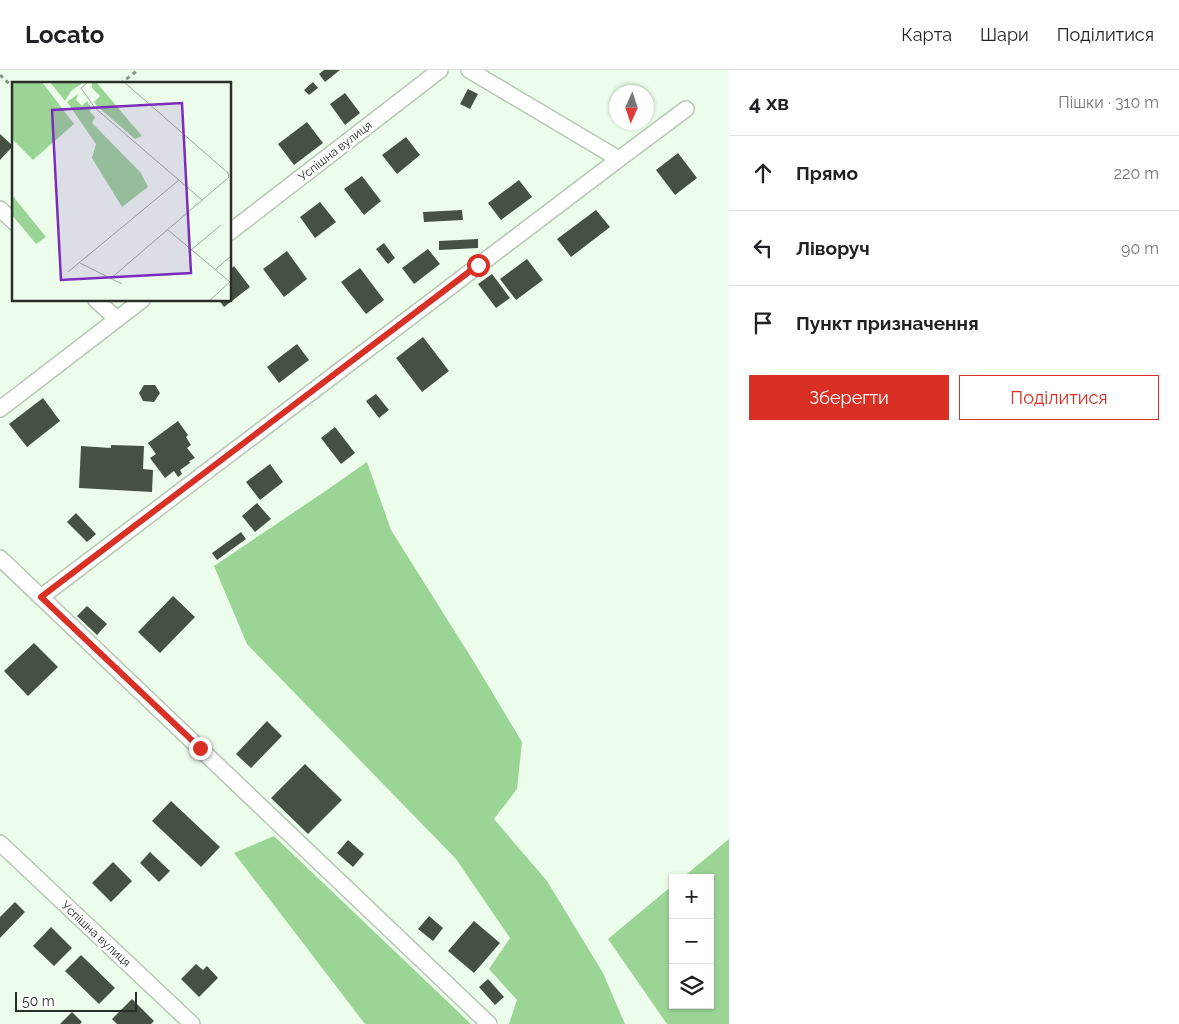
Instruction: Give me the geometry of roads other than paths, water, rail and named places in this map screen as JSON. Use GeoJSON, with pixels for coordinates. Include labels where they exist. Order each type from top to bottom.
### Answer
{"type":"FeatureCollection","features":[{"type":"Feature","properties":{"kind":"street","name":"Успішна вулиця"},"geometry":{"type":"LineString","coordinates":[[231,231],[440,70]]}},
{"type":"Feature","properties":{"kind":"street"},"geometry":{"type":"LineString","coordinates":[[469,70],[618,159]]}},
{"type":"Feature","properties":{"kind":"street"},"geometry":{"type":"LineString","coordinates":[[41,597],[686,109]]}},
{"type":"Feature","properties":{"kind":"street"},"geometry":{"type":"LineString","coordinates":[[0,209],[12,220]]}},
{"type":"Feature","properties":{"kind":"street"},"geometry":{"type":"LineString","coordinates":[[97,301],[117,319]]}},
{"type":"Feature","properties":{"kind":"street"},"geometry":{"type":"LineString","coordinates":[[0,409],[141,301]]}},
{"type":"Feature","properties":{"kind":"street"},"geometry":{"type":"LineString","coordinates":[[0,558],[489,1024]]}},
{"type":"Feature","properties":{"kind":"street","name":"Успішна вулиця"},"geometry":{"type":"LineString","coordinates":[[0,843],[192,1024]]}}]}
